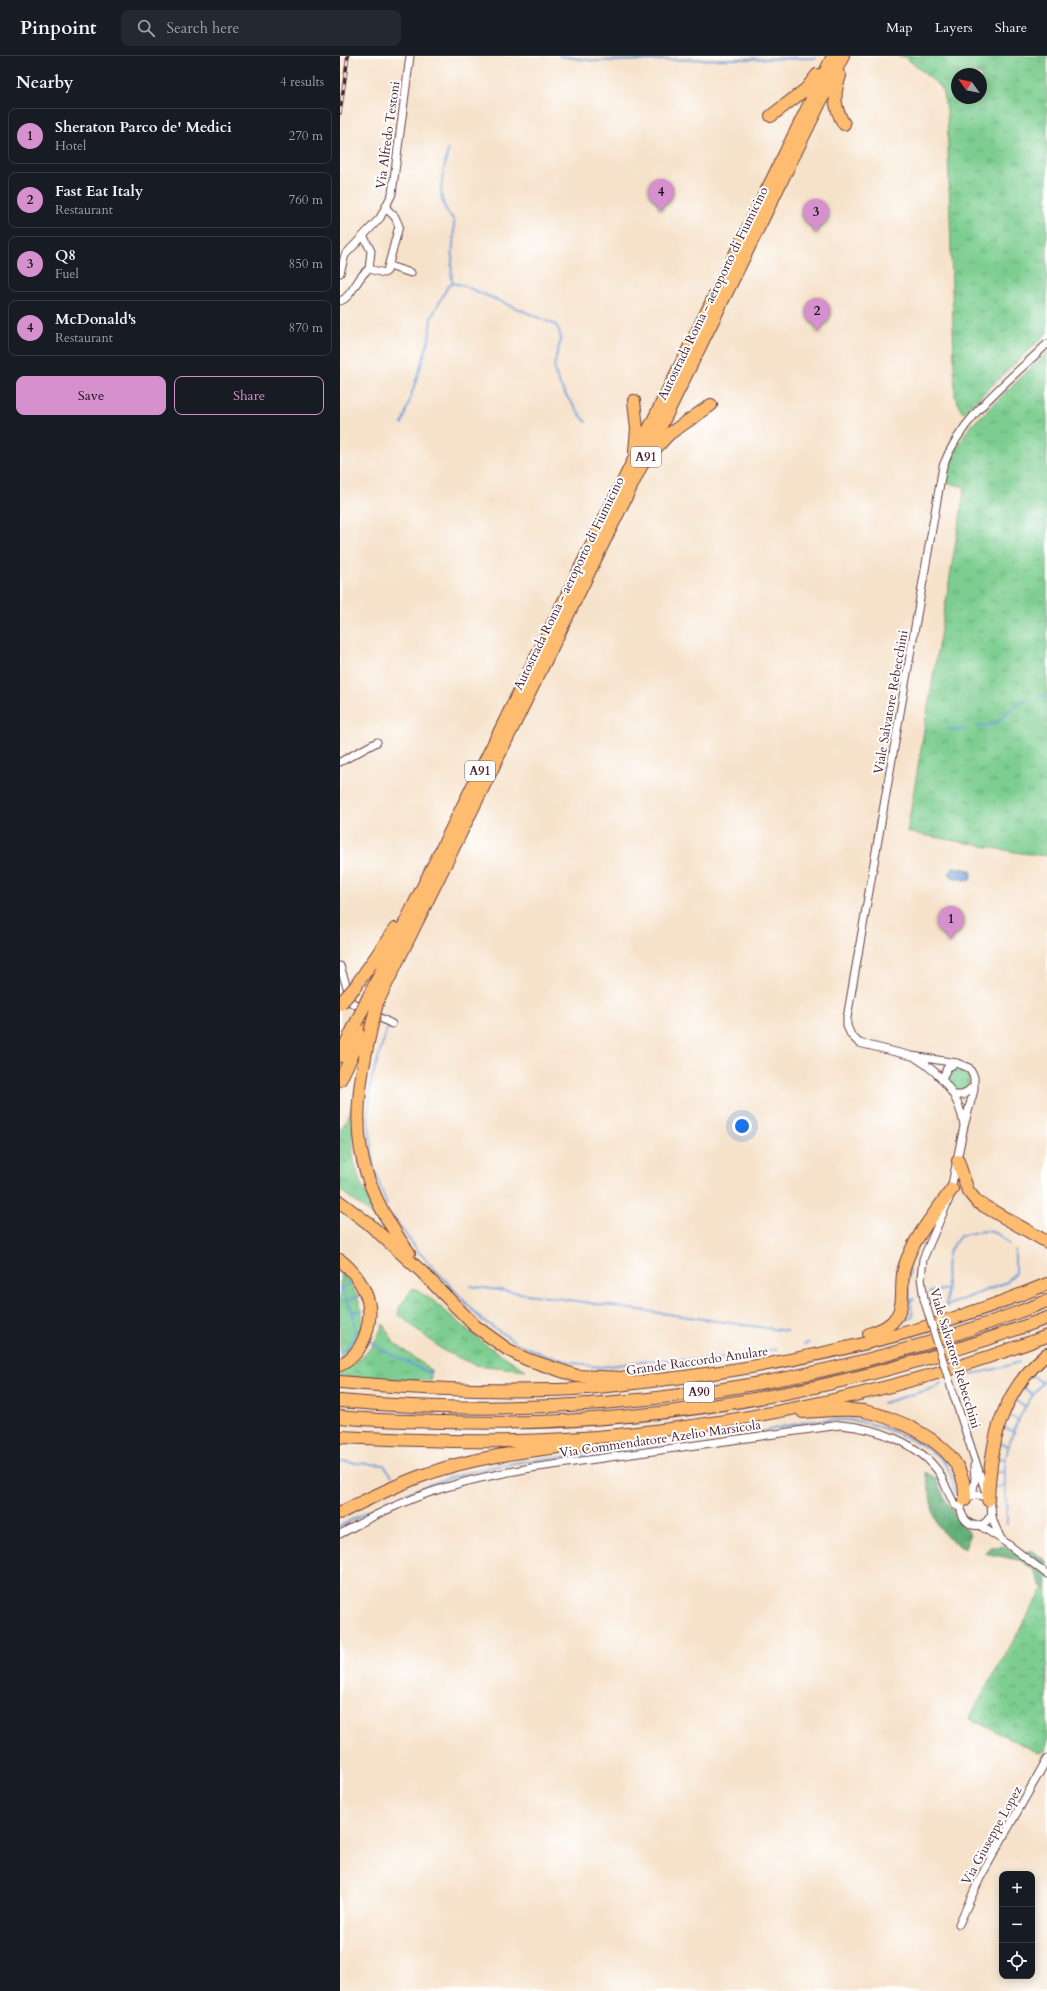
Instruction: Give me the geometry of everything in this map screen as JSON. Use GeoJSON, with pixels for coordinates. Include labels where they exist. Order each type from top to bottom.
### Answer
{"type":"FeatureCollection","features":[{"type":"Feature","properties":{"kind":"highway"},"geometry":{"type":"LineString","coordinates":[[771,116],[806,89],[831,56]]}},
{"type":"Feature","properties":{"kind":"highway","name":"Autostrada Roma - aeroporto di Fiumicino"},"geometry":{"type":"LineString","coordinates":[[340,1080],[364,1029],[373,1001],[438,858],[831,56]]}},
{"type":"Feature","properties":{"kind":"highway","name":"Autostrada Roma - aeroporto di Fiumicino"},"geometry":{"type":"LineString","coordinates":[[373,1001],[640,470],[843,56]]}},
{"type":"Feature","properties":{"kind":"highway"},"geometry":{"type":"LineString","coordinates":[[844,124],[836,107],[835,94],[848,56]]}},
{"type":"Feature","properties":{"kind":"highway"},"geometry":{"type":"LineString","coordinates":[[634,401],[637,429],[634,459]]}},
{"type":"Feature","properties":{"kind":"highway"},"geometry":{"type":"LineString","coordinates":[[640,470],[664,437],[711,405]]}},
{"type":"Feature","properties":{"kind":"highway"},"geometry":{"type":"LineString","coordinates":[[340,1004],[355,987],[384,946],[438,858]]}},
{"type":"Feature","properties":{"kind":"highway"},"geometry":{"type":"LineString","coordinates":[[373,1001],[364,1029],[357,1107],[358,1133],[363,1161],[369,1182],[384,1216],[422,1272]]}},
{"type":"Feature","properties":{"kind":"highway","name":"Autostrada Roma - aeroporto di Fiumicino"},"geometry":{"type":"LineString","coordinates":[[340,1056],[364,1029]]}},
{"type":"Feature","properties":{"kind":"highway"},"geometry":{"type":"LineString","coordinates":[[958,1160],[968,1191],[977,1202],[1047,1242]]}},
{"type":"Feature","properties":{"kind":"highway"},"geometry":{"type":"LineString","coordinates":[[788,1360],[833,1344],[878,1331],[892,1323],[899,1311],[902,1276],[908,1256],[916,1241],[952,1189]]}},
{"type":"Feature","properties":{"kind":"highway"},"geometry":{"type":"LineString","coordinates":[[340,1202],[368,1224],[422,1272],[475,1326],[501,1345],[526,1359],[577,1376],[634,1379],[697,1376]]}},
{"type":"Feature","properties":{"kind":"highway"},"geometry":{"type":"LineString","coordinates":[[340,1260],[353,1273],[363,1287],[367,1299],[368,1312],[367,1329],[362,1343],[351,1358],[340,1365]]}},
{"type":"Feature","properties":{"kind":"highway","name":"Grande Raccordo Anulare"},"geometry":{"type":"LineString","coordinates":[[340,1382],[454,1389],[551,1390],[697,1376],[788,1360],[878,1339],[1024,1294],[1047,1284]]}},
{"type":"Feature","properties":{"kind":"highway","name":"A90"},"geometry":{"type":"LineString","coordinates":[[340,1401],[408,1406],[477,1408],[619,1402],[707,1391],[846,1365],[939,1339],[1047,1301]]}},
{"type":"Feature","properties":{"kind":"highway","name":"A90"},"geometry":{"type":"LineString","coordinates":[[340,1417],[478,1423],[553,1423],[654,1414],[707,1407],[794,1392],[887,1370],[973,1344],[1047,1318]]}},
{"type":"Feature","properties":{"kind":"highway"},"geometry":{"type":"LineString","coordinates":[[340,1437],[479,1441],[618,1435],[768,1414],[888,1387],[976,1361],[1047,1336]]}},
{"type":"Feature","properties":{"kind":"highway"},"geometry":{"type":"LineString","coordinates":[[988,1500],[993,1447],[1001,1419],[1020,1384],[1033,1367],[1047,1354]]}},
{"type":"Feature","properties":{"kind":"highway"},"geometry":{"type":"LineString","coordinates":[[768,1414],[853,1410],[874,1414],[897,1422],[926,1437],[950,1456],[958,1466],[963,1479],[966,1501]]}},
{"type":"Feature","properties":{"kind":"highway"},"geometry":{"type":"LineString","coordinates":[[340,1513],[406,1481],[452,1466],[496,1456],[592,1443],[653,1430]]}},
{"type":"Feature","properties":{"kind":"street","name":"Via Alfredo Testoni"},"geometry":{"type":"LineString","coordinates":[[340,273],[345,256],[376,223],[386,208],[394,188],[410,56]]}},
{"type":"Feature","properties":{"kind":"street"},"geometry":{"type":"LineString","coordinates":[[369,269],[384,273],[389,266],[399,226],[395,217],[386,208]]}},
{"type":"Feature","properties":{"kind":"street"},"geometry":{"type":"LineString","coordinates":[[340,301],[347,297],[359,277],[369,269],[371,252],[364,237]]}},
{"type":"Feature","properties":{"kind":"street"},"geometry":{"type":"LineString","coordinates":[[389,266],[411,273]]}},
{"type":"Feature","properties":{"kind":"street","name":"Viale Salvatore Rebecchini"},"geometry":{"type":"LineString","coordinates":[[957,1063],[912,1056],[857,1042],[848,1029],[847,1021],[943,466],[952,445],[969,419],[1047,344]]}},
{"type":"Feature","properties":{"kind":"street"},"geometry":{"type":"LineString","coordinates":[[340,762],[376,742]]}},
{"type":"Feature","properties":{"kind":"street"},"geometry":{"type":"LineString","coordinates":[[340,966],[352,1003],[392,1024]]}},
{"type":"Feature","properties":{"kind":"street","name":"Viale Salvatore Rebecchini"},"geometry":{"type":"LineString","coordinates":[[912,1056],[930,1067],[954,1095],[960,1105],[964,1126]]}},
{"type":"Feature","properties":{"kind":"street"},"geometry":{"type":"LineString","coordinates":[[942,1080],[947,1068],[957,1063],[971,1072],[974,1086],[963,1095],[954,1095]]}},
{"type":"Feature","properties":{"kind":"street","name":"Viale Salvatore Rebecchini"},"geometry":{"type":"LineString","coordinates":[[974,1086],[964,1126],[952,1189],[944,1213],[923,1259],[921,1278],[924,1299],[974,1460],[984,1483],[988,1500]]}},
{"type":"Feature","properties":{"kind":"street","name":"Via Commendatore Azelio Marsicola"},"geometry":{"type":"LineString","coordinates":[[340,1534],[397,1505],[443,1488],[482,1476],[840,1425],[855,1426],[890,1436],[911,1446],[926,1458],[940,1474],[955,1505],[966,1501]]}},
{"type":"Feature","properties":{"kind":"street","name":"Viale Salvatore Rebecchini"},"geometry":{"type":"LineString","coordinates":[[966,1501],[975,1479],[974,1460]]}},
{"type":"Feature","properties":{"kind":"street"},"geometry":{"type":"LineString","coordinates":[[991,1515],[985,1523],[979,1525],[969,1524],[965,1521],[961,1513],[966,1501],[981,1495],[991,1504],[991,1515],[1001,1539]]}},
{"type":"Feature","properties":{"kind":"street"},"geometry":{"type":"LineString","coordinates":[[979,1525],[1001,1539],[1047,1574]]}},
{"type":"Feature","properties":{"kind":"street","name":"Via Giuseppe Lopez"},"geometry":{"type":"LineString","coordinates":[[959,1924],[980,1878],[1047,1759]]}},
{"type":"Feature","properties":{"kind":"green space"},"geometry":{"type":"Polygon","coordinates":[[[898,56],[1047,56],[1047,333],[963,413],[955,396],[947,110],[941,87],[905,57],[898,56]]]}},
{"type":"Feature","properties":{"kind":"green space"},"geometry":{"type":"Polygon","coordinates":[[[1047,352],[1047,856],[1021,853],[907,832],[965,487],[946,482],[954,454],[969,428],[1047,352]]]}},
{"type":"Feature","properties":{"kind":"green space"},"geometry":{"type":"Polygon","coordinates":[[[954,1068],[963,1070],[968,1076],[969,1084],[963,1091],[956,1090],[949,1083],[948,1074],[954,1068]]]}},
{"type":"Feature","properties":{"kind":"green space"},"geometry":{"type":"Polygon","coordinates":[[[352,1105],[353,1157],[360,1182],[376,1214],[375,1217],[340,1190],[340,1130],[347,1120],[352,1105]]]}},
{"type":"Feature","properties":{"kind":"green space"},"geometry":{"type":"Polygon","coordinates":[[[340,1271],[357,1296],[362,1316],[362,1326],[356,1345],[340,1360],[340,1271]]]}},
{"type":"Feature","properties":{"kind":"green space"},"geometry":{"type":"Polygon","coordinates":[[[413,1288],[432,1300],[486,1345],[526,1370],[475,1365],[444,1351],[399,1315],[399,1308],[413,1288]]]}},
{"type":"Feature","properties":{"kind":"green space"},"geometry":{"type":"Polygon","coordinates":[[[383,1324],[394,1343],[431,1370],[431,1381],[340,1376],[340,1370],[362,1358],[372,1346],[383,1324]]]}},
{"type":"Feature","properties":{"kind":"green space"},"geometry":{"type":"Polygon","coordinates":[[[925,1472],[936,1478],[945,1499],[960,1523],[970,1534],[965,1549],[944,1534],[938,1525],[934,1516],[925,1472]]]}},
{"type":"Feature","properties":{"kind":"green space"},"geometry":{"type":"Polygon","coordinates":[[[1006,1546],[1019,1555],[1031,1550],[1047,1562],[1047,1588],[1041,1586],[1034,1570],[1022,1561],[984,1553],[990,1547],[1006,1546]]]}},
{"type":"Feature","properties":{"kind":"green space"},"geometry":{"type":"Polygon","coordinates":[[[1044,1587],[1047,1588],[1047,1750],[1039,1753],[969,1718],[1044,1587]]]}},
{"type":"Feature","properties":{"kind":"water"},"geometry":{"type":"Polygon","coordinates":[[[953,867],[971,870],[972,876],[969,881],[952,877],[949,873],[953,867]]]}},
{"type":"Feature","properties":{"kind":"waterway"},"geometry":{"type":"LineString","coordinates":[[559,56],[596,61],[815,58]]}},
{"type":"Feature","properties":{"kind":"waterway"},"geometry":{"type":"LineString","coordinates":[[448,150],[441,187],[444,204],[454,220],[452,283]]}},
{"type":"Feature","properties":{"kind":"waterway"},"geometry":{"type":"LineString","coordinates":[[402,424],[429,340],[431,318],[448,286],[452,283],[462,285],[556,325],[560,337],[560,343],[554,366],[557,379],[564,392],[586,422]]}},
{"type":"Feature","properties":{"kind":"waterway"},"geometry":{"type":"LineString","coordinates":[[1036,697],[1042,696],[1047,698]]}},
{"type":"Feature","properties":{"kind":"waterway"},"geometry":{"type":"LineString","coordinates":[[977,727],[995,724],[1010,710],[1028,698]]}},
{"type":"Feature","properties":{"kind":"waterway"},"geometry":{"type":"LineString","coordinates":[[947,729],[965,730]]}},
{"type":"Feature","properties":{"kind":"waterway"},"geometry":{"type":"LineString","coordinates":[[387,1205],[374,1169],[368,1115],[371,1081],[388,1026]]}},
{"type":"Feature","properties":{"kind":"waterway"},"geometry":{"type":"LineString","coordinates":[[392,1216],[417,1250],[481,1319],[517,1343],[546,1356],[584,1365],[600,1367],[658,1360],[708,1360],[777,1349]]}},
{"type":"Feature","properties":{"kind":"waterway"},"geometry":{"type":"LineString","coordinates":[[1009,1244],[998,1234],[986,1231],[960,1236],[948,1255],[946,1274],[946,1306],[1007,1282],[1015,1273],[1015,1250]]}},
{"type":"Feature","properties":{"kind":"waterway"},"geometry":{"type":"LineString","coordinates":[[908,1280],[910,1270]]}},
{"type":"Feature","properties":{"kind":"waterway"},"geometry":{"type":"LineString","coordinates":[[340,1289],[354,1282]]}},
{"type":"Feature","properties":{"kind":"waterway"},"geometry":{"type":"LineString","coordinates":[[470,1286],[787,1331]]}},
{"type":"Feature","properties":{"kind":"waterway"},"geometry":{"type":"LineString","coordinates":[[903,1321],[913,1317],[908,1286]]}},
{"type":"Feature","properties":{"kind":"waterway"},"geometry":{"type":"LineString","coordinates":[[340,1289],[353,1313],[355,1322],[353,1338],[348,1346],[340,1352]]}},
{"type":"Feature","properties":{"kind":"waterway"},"geometry":{"type":"LineString","coordinates":[[930,1292],[948,1289]]}},
{"type":"Feature","properties":{"kind":"waterway"},"geometry":{"type":"LineString","coordinates":[[347,1301],[360,1295]]}},
{"type":"Feature","properties":{"kind":"waterway"},"geometry":{"type":"LineString","coordinates":[[910,1301],[914,1299]]}},
{"type":"Feature","properties":{"kind":"waterway"},"geometry":{"type":"LineString","coordinates":[[353,1312],[363,1311]]}},
{"type":"Feature","properties":{"kind":"waterway"},"geometry":{"type":"LineString","coordinates":[[368,1340],[383,1350],[431,1374]]}},
{"type":"Feature","properties":{"kind":"waterway"},"geometry":{"type":"LineString","coordinates":[[804,1344],[809,1343]]}},
{"type":"Feature","properties":{"kind":"waterway"},"geometry":{"type":"LineString","coordinates":[[958,1377],[1000,1368],[1019,1362]]}},
{"type":"Feature","properties":{"kind":"waterway"},"geometry":{"type":"LineString","coordinates":[[1032,1375],[1042,1383]]}},
{"type":"Feature","properties":{"kind":"waterway"},"geometry":{"type":"LineString","coordinates":[[1007,1524],[1005,1465],[1010,1441],[1025,1407],[1047,1377]]}},
{"type":"Feature","properties":{"kind":"waterway"},"geometry":{"type":"LineString","coordinates":[[883,1403],[934,1388],[941,1383]]}},
{"type":"Feature","properties":{"kind":"waterway"},"geometry":{"type":"LineString","coordinates":[[1023,1387],[1033,1395]]}},
{"type":"Feature","properties":{"kind":"waterway"},"geometry":{"type":"LineString","coordinates":[[1014,1400],[1025,1406]]}},
{"type":"Feature","properties":{"kind":"waterway"},"geometry":{"type":"LineString","coordinates":[[1007,1414],[1019,1421]]}},
{"type":"Feature","properties":{"kind":"waterway"},"geometry":{"type":"LineString","coordinates":[[750,1434],[822,1420],[846,1420],[870,1424],[910,1439],[933,1452],[941,1459],[949,1471],[955,1495]]}},
{"type":"Feature","properties":{"kind":"waterway"},"geometry":{"type":"LineString","coordinates":[[1002,1427],[1015,1432]]}},
{"type":"Feature","properties":{"kind":"waterway"},"geometry":{"type":"LineString","coordinates":[[999,1443],[1009,1446]]}},
{"type":"Feature","properties":{"kind":"waterway"},"geometry":{"type":"LineString","coordinates":[[647,1448],[658,1447]]}},
{"type":"Feature","properties":{"kind":"waterway"},"geometry":{"type":"LineString","coordinates":[[340,1526],[377,1507],[427,1485],[463,1474],[487,1468],[535,1460],[633,1450]]}},
{"type":"Feature","properties":{"kind":"waterway"},"geometry":{"type":"LineString","coordinates":[[997,1458],[1006,1459]]}},
{"type":"Feature","properties":{"kind":"waterway"},"geometry":{"type":"LineString","coordinates":[[340,1462],[384,1465],[392,1476]]}},
{"type":"Feature","properties":{"kind":"waterway"},"geometry":{"type":"LineString","coordinates":[[994,1472],[1005,1472]]}},
{"type":"Feature","properties":{"kind":"waterway"},"geometry":{"type":"LineString","coordinates":[[993,1487],[1006,1486]]}},
{"type":"Feature","properties":{"kind":"railway"},"geometry":{"type":"LineString","coordinates":[[340,113],[348,56]]}},
{"type":"Feature","properties":{"kind":"place","name":"McDonald's"},"geometry":{"type":"Point","coordinates":[661,212]}},
{"type":"Feature","properties":{"kind":"place","name":"Q8"},"geometry":{"type":"Point","coordinates":[816,232]}},
{"type":"Feature","properties":{"kind":"place","name":"Fast Eat Italy"},"geometry":{"type":"Point","coordinates":[817,331]}},
{"type":"Feature","properties":{"kind":"place","name":"Sheraton Parco de' Medici"},"geometry":{"type":"Point","coordinates":[951,939]}}]}
